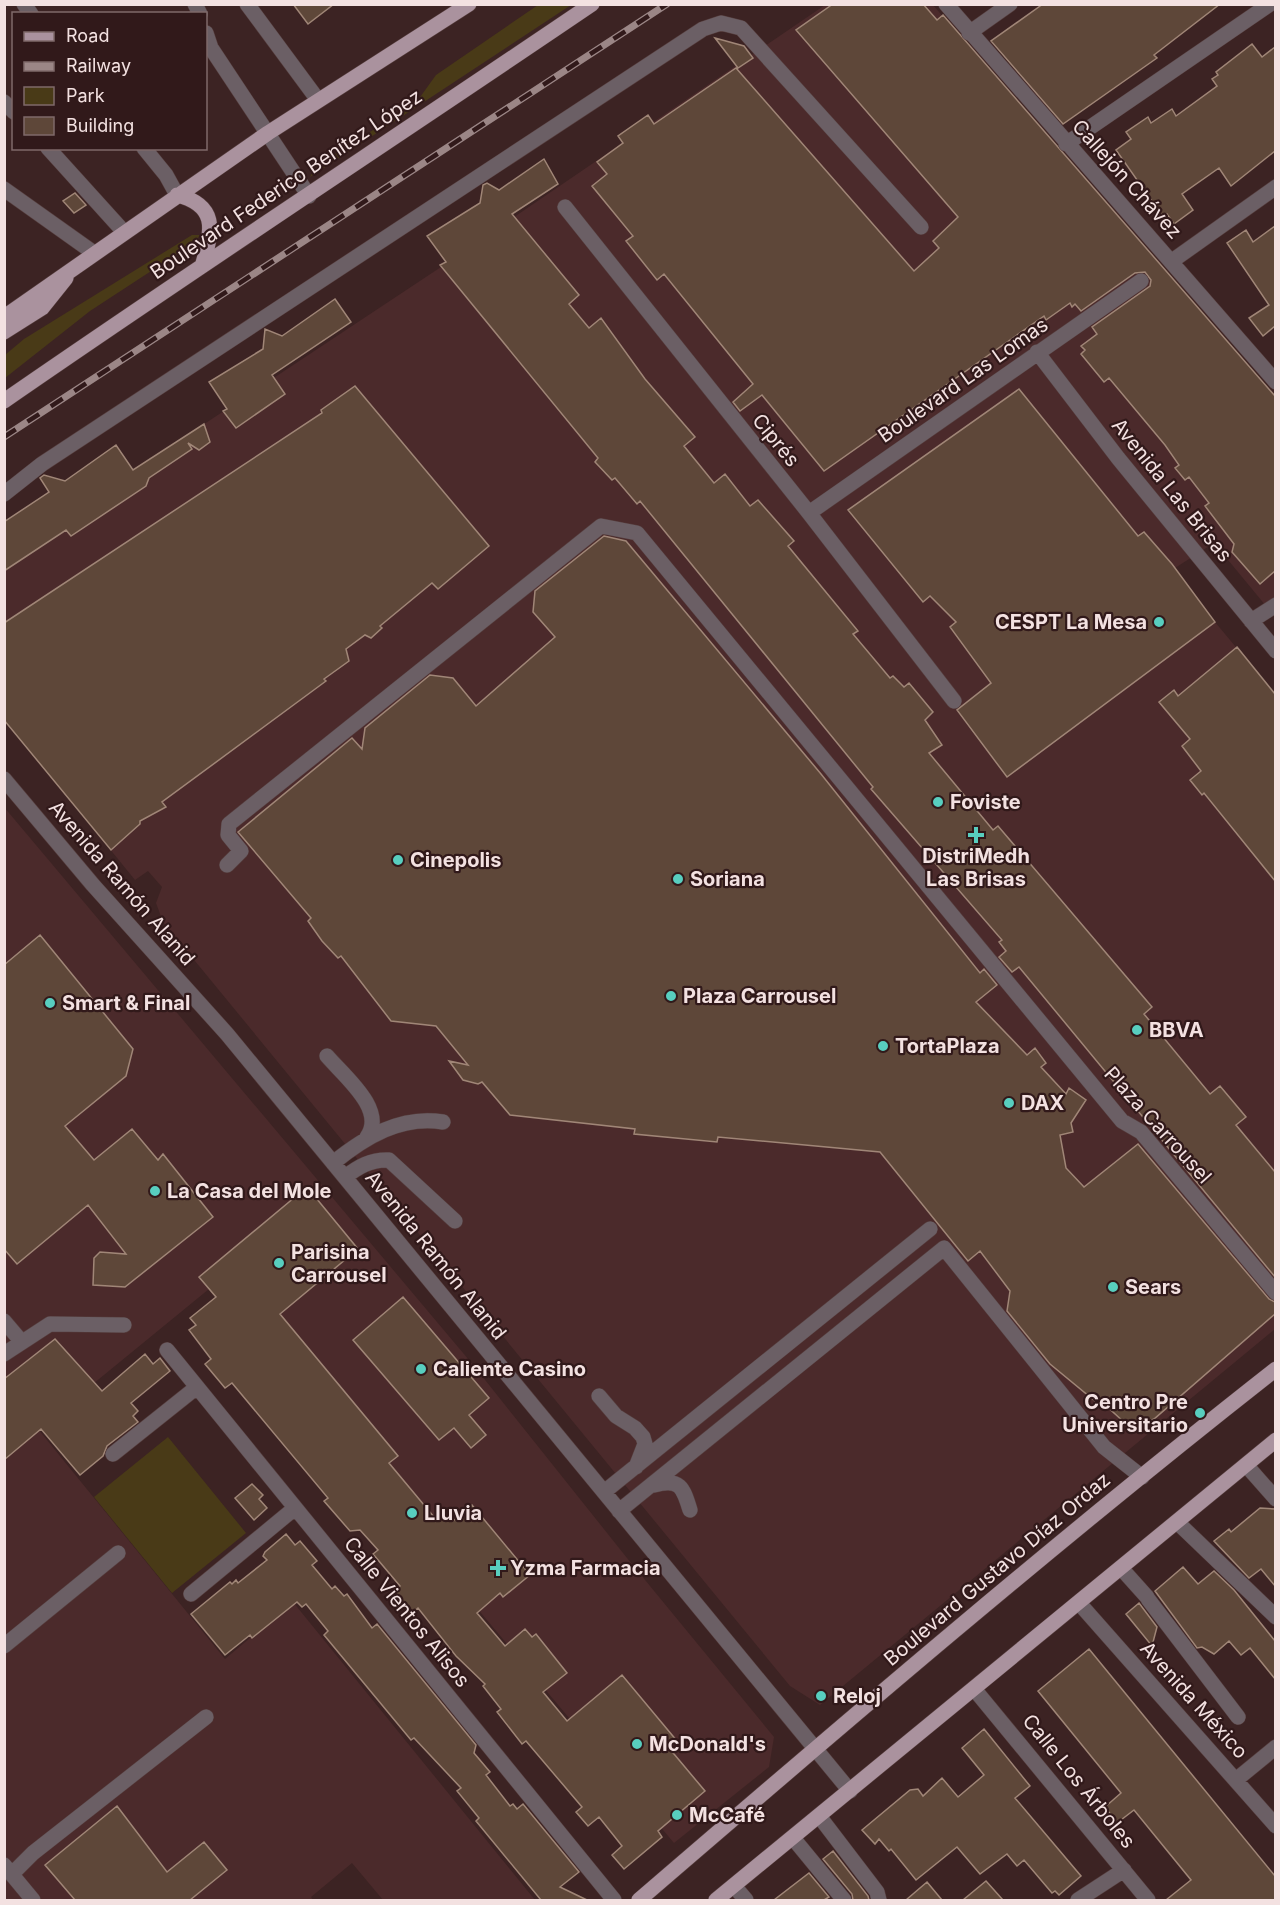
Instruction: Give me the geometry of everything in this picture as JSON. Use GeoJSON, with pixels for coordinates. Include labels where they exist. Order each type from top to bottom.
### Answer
{"type":"FeatureCollection","features":[{"type":"Feature","properties":{"kind":"main road"},"geometry":{"type":"LineString","coordinates":[[7,311],[94,254],[318,99],[469,4]]}},
{"type":"Feature","properties":{"kind":"main road","name":"Boulevard Federico Benítez López"},"geometry":{"type":"LineString","coordinates":[[4,401],[203,263],[309,196],[592,4]]}},
{"type":"Feature","properties":{"kind":"main road"},"geometry":{"type":"LineString","coordinates":[[177,195],[194,199],[205,207],[209,222],[209,242],[203,263]]}},
{"type":"Feature","properties":{"kind":"main road"},"geometry":{"type":"LineString","coordinates":[[4,332],[42,308],[73,268]]}},
{"type":"Feature","properties":{"kind":"main road","name":"Boulevard Gustavo Díaz Ordaz"},"geometry":{"type":"LineString","coordinates":[[639,1900],[815,1747],[1275,1369]]}},
{"type":"Feature","properties":{"kind":"main road"},"geometry":{"type":"LineString","coordinates":[[716,1900],[1275,1440]]}},
{"type":"Feature","properties":{"kind":"street"},"geometry":{"type":"LineString","coordinates":[[247,4],[318,99]]}},
{"type":"Feature","properties":{"kind":"street","name":"Callejón Chávez"},"geometry":{"type":"LineString","coordinates":[[946,4],[1275,382]]}},
{"type":"Feature","properties":{"kind":"street"},"geometry":{"type":"LineString","coordinates":[[969,33],[1010,4]]}},
{"type":"Feature","properties":{"kind":"street"},"geometry":{"type":"LineString","coordinates":[[1066,144],[1270,4]]}},
{"type":"Feature","properties":{"kind":"street"},"geometry":{"type":"LineString","coordinates":[[4,494],[42,464],[683,42],[703,29],[721,23],[741,28],[921,226]]}},
{"type":"Feature","properties":{"kind":"street"},"geometry":{"type":"LineString","coordinates":[[207,36],[211,48],[309,196]]}},
{"type":"Feature","properties":{"kind":"street"},"geometry":{"type":"LineString","coordinates":[[50,150],[124,232]]}},
{"type":"Feature","properties":{"kind":"street"},"geometry":{"type":"LineString","coordinates":[[146,150],[166,175],[177,195]]}},
{"type":"Feature","properties":{"kind":"street"},"geometry":{"type":"LineString","coordinates":[[1172,261],[1275,187]]}},
{"type":"Feature","properties":{"kind":"street"},"geometry":{"type":"LineString","coordinates":[[4,189],[94,254]]}},
{"type":"Feature","properties":{"kind":"street","name":"Ciprés"},"geometry":{"type":"LineString","coordinates":[[564,207],[809,513],[954,701]]}},
{"type":"Feature","properties":{"kind":"street","name":"Boulevard Las Lomas"},"geometry":{"type":"LineString","coordinates":[[809,513],[1141,281]]}},
{"type":"Feature","properties":{"kind":"street","name":"Avenida Las Brisas"},"geometry":{"type":"LineString","coordinates":[[1037,352],[1118,458],[1275,651]]}},
{"type":"Feature","properties":{"kind":"street","name":"Plaza Carrousel"},"geometry":{"type":"LineString","coordinates":[[227,865],[241,851],[228,835],[229,824],[601,525],[637,532],[1122,1121],[1141,1132],[1275,1293]]}},
{"type":"Feature","properties":{"kind":"street"},"geometry":{"type":"LineString","coordinates":[[1251,621],[1275,605]]}},
{"type":"Feature","properties":{"kind":"street","name":"Avenida Ramón Alanid"},"geometry":{"type":"LineString","coordinates":[[4,779],[93,885],[226,1034],[850,1791]]}},
{"type":"Feature","properties":{"kind":"street"},"geometry":{"type":"LineString","coordinates":[[327,1056],[368,1105],[374,1121],[373,1128],[367,1137]]}},
{"type":"Feature","properties":{"kind":"street"},"geometry":{"type":"LineString","coordinates":[[333,1163],[367,1137],[423,1118],[443,1122]]}},
{"type":"Feature","properties":{"kind":"street"},"geometry":{"type":"LineString","coordinates":[[345,1178],[358,1167],[380,1160],[389,1160],[454,1221]]}},
{"type":"Feature","properties":{"kind":"street"},"geometry":{"type":"LineString","coordinates":[[604,1492],[930,1229]]}},
{"type":"Feature","properties":{"kind":"street"},"geometry":{"type":"LineString","coordinates":[[619,1511],[944,1248],[1104,1447],[1142,1477]]}},
{"type":"Feature","properties":{"kind":"street"},"geometry":{"type":"LineString","coordinates":[[4,1321],[21,1341]]}},
{"type":"Feature","properties":{"kind":"street"},"geometry":{"type":"LineString","coordinates":[[4,1354],[50,1324],[124,1325]]}},
{"type":"Feature","properties":{"kind":"street","name":"Calle Vientos Alisos"},"geometry":{"type":"LineString","coordinates":[[168,1350],[614,1900]]}},
{"type":"Feature","properties":{"kind":"street"},"geometry":{"type":"LineString","coordinates":[[113,1454],[197,1387]]}},
{"type":"Feature","properties":{"kind":"street"},"geometry":{"type":"LineString","coordinates":[[599,1396],[616,1416],[635,1428],[643,1437],[645,1444],[636,1467]]}},
{"type":"Feature","properties":{"kind":"street"},"geometry":{"type":"LineString","coordinates":[[1246,1465],[1275,1499]]}},
{"type":"Feature","properties":{"kind":"street"},"geometry":{"type":"LineString","coordinates":[[651,1485],[674,1482],[684,1491],[690,1510]]}},
{"type":"Feature","properties":{"kind":"street"},"geometry":{"type":"LineString","coordinates":[[191,1594],[295,1508]]}},
{"type":"Feature","properties":{"kind":"street"},"geometry":{"type":"LineString","coordinates":[[1177,1521],[1275,1617]]}},
{"type":"Feature","properties":{"kind":"street"},"geometry":{"type":"LineString","coordinates":[[4,1646],[118,1552]]}},
{"type":"Feature","properties":{"kind":"street"},"geometry":{"type":"LineString","coordinates":[[1121,1568],[1147,1598],[1238,1717]]}},
{"type":"Feature","properties":{"kind":"street","name":"Avenida México"},"geometry":{"type":"LineString","coordinates":[[1078,1603],[1237,1779],[1275,1826]]}},
{"type":"Feature","properties":{"kind":"street","name":"Calle Los Árboles"},"geometry":{"type":"LineString","coordinates":[[975,1689],[1148,1900]]}},
{"type":"Feature","properties":{"kind":"street"},"geometry":{"type":"LineString","coordinates":[[33,1900],[8,1870],[33,1853],[206,1717]]}},
{"type":"Feature","properties":{"kind":"street"},"geometry":{"type":"LineString","coordinates":[[1237,1779],[1275,1747]]}},
{"type":"Feature","properties":{"kind":"street"},"geometry":{"type":"LineString","coordinates":[[819,1816],[877,1892],[879,1900]]}},
{"type":"Feature","properties":{"kind":"street"},"geometry":{"type":"LineString","coordinates":[[793,1838],[844,1900]]}},
{"type":"Feature","properties":{"kind":"street"},"geometry":{"type":"LineString","coordinates":[[1078,1900],[1124,1870]]}},
{"type":"Feature","properties":{"kind":"street"},"geometry":{"type":"LineString","coordinates":[[734,1886],[746,1900]]}},
{"type":"Feature","properties":{"kind":"shaded area"},"geometry":{"type":"Polygon","coordinates":[[[825,5],[933,5],[1275,400],[1275,617],[1214,543],[1175,568],[1215,622],[1275,694],[1275,1329],[820,1705],[790,1686],[163,922],[156,903],[162,887],[148,871],[135,880],[5,720],[5,556],[438,269],[825,5]]]}},
{"type":"Feature","properties":{"kind":"shaded area"},"geometry":{"type":"Polygon","coordinates":[[[4,807],[474,1366],[774,1737],[769,1767],[674,1843],[209,1289],[38,1429],[225,1659],[293,1602],[535,1900],[383,1900],[352,1863],[311,1897],[313,1900],[5,1900],[4,807]]]}},
{"type":"Feature","properties":{"kind":"green space"},"geometry":{"type":"Polygon","coordinates":[[[538,5],[571,5],[310,177],[315,168],[325,160],[410,107],[436,75],[538,5]]]}},
{"type":"Feature","properties":{"kind":"green space"},"geometry":{"type":"Polygon","coordinates":[[[192,235],[200,235],[194,243],[90,311],[5,378],[5,355],[24,339],[192,235]]]}},
{"type":"Feature","properties":{"kind":"green space"},"geometry":{"type":"Polygon","coordinates":[[[168,1437],[246,1533],[172,1593],[94,1497],[168,1437]]]}},
{"type":"Feature","properties":{"kind":"building"},"geometry":{"type":"Polygon","coordinates":[[[293,4],[334,4],[308,24],[293,4]]]}},
{"type":"Feature","properties":{"kind":"building"},"geometry":{"type":"Polygon","coordinates":[[[833,4],[923,4],[937,20],[943,15],[1275,396],[1275,571],[1260,584],[1232,552],[1234,544],[1205,506],[1209,503],[1189,477],[1185,480],[1175,468],[1179,465],[1165,445],[1109,378],[1104,382],[1081,354],[1085,350],[1081,346],[1097,334],[1092,327],[1150,286],[1151,280],[1145,272],[1135,273],[1081,311],[1075,304],[1072,307],[1070,303],[1046,320],[1044,316],[824,471],[762,395],[740,411],[733,402],[753,384],[664,274],[657,280],[626,241],[633,236],[592,186],[607,174],[597,162],[623,143],[618,136],[648,115],[654,124],[736,68],[914,271],[939,248],[933,241],[958,217],[796,30],[833,4]]]}},
{"type":"Feature","properties":{"kind":"building"},"geometry":{"type":"Polygon","coordinates":[[[1043,4],[1220,4],[1154,55],[1157,58],[1063,124],[991,41],[1043,4]]]}},
{"type":"Feature","properties":{"kind":"building"},"geometry":{"type":"Polygon","coordinates":[[[715,38],[744,46],[753,58],[738,68],[715,38]]]}},
{"type":"Feature","properties":{"kind":"building"},"geometry":{"type":"Polygon","coordinates":[[[1252,44],[1262,57],[1275,47],[1275,151],[1231,186],[1219,168],[1182,194],[1193,210],[1174,224],[1167,214],[1163,217],[1116,150],[1131,139],[1126,132],[1148,117],[1151,123],[1172,109],[1176,116],[1217,86],[1212,79],[1218,75],[1216,72],[1252,44]]]}},
{"type":"Feature","properties":{"kind":"building"},"geometry":{"type":"Polygon","coordinates":[[[544,159],[558,184],[512,214],[579,295],[569,304],[589,328],[601,318],[645,379],[695,437],[684,446],[714,483],[725,474],[750,506],[758,500],[794,541],[788,546],[858,631],[853,634],[890,678],[893,676],[904,687],[909,683],[933,712],[925,720],[942,745],[929,753],[993,830],[998,826],[1152,1007],[1144,1014],[1210,1094],[1220,1086],[1246,1117],[1236,1125],[1275,1172],[1275,1277],[1019,967],[1012,972],[999,957],[1006,951],[999,942],[1002,940],[871,789],[873,787],[640,501],[637,504],[615,478],[612,480],[595,462],[598,458],[440,265],[446,262],[427,236],[480,203],[483,185],[487,183],[499,190],[544,159]]]}},
{"type":"Feature","properties":{"kind":"building"},"geometry":{"type":"Polygon","coordinates":[[[75,193],[86,205],[74,213],[63,201],[75,193]]]}},
{"type":"Feature","properties":{"kind":"building"},"geometry":{"type":"Polygon","coordinates":[[[1275,226],[1275,326],[1263,336],[1249,318],[1269,305],[1227,243],[1246,230],[1253,242],[1275,226]]]}},
{"type":"Feature","properties":{"kind":"building"},"geometry":{"type":"Polygon","coordinates":[[[335,299],[351,322],[272,375],[285,394],[236,428],[223,411],[227,409],[209,382],[263,349],[265,329],[282,336],[335,299]]]}},
{"type":"Feature","properties":{"kind":"building"},"geometry":{"type":"Polygon","coordinates":[[[355,386],[489,546],[438,589],[432,583],[380,626],[382,628],[371,638],[365,635],[346,649],[349,661],[324,679],[326,681],[162,802],[166,807],[140,821],[140,824],[111,850],[4,720],[4,623],[322,413],[321,410],[355,386]]]}},
{"type":"Feature","properties":{"kind":"building"},"geometry":{"type":"Polygon","coordinates":[[[1019,389],[1138,536],[1144,532],[1172,564],[1215,622],[1007,777],[957,710],[991,683],[950,627],[956,622],[930,596],[923,602],[848,510],[1019,389]]]}},
{"type":"Feature","properties":{"kind":"building"},"geometry":{"type":"Polygon","coordinates":[[[204,424],[210,442],[199,450],[188,443],[192,449],[149,478],[146,486],[71,536],[66,530],[4,571],[4,522],[49,492],[40,478],[44,475],[65,481],[116,445],[133,470],[204,424]]]}},
{"type":"Feature","properties":{"kind":"building","name":"Plaza Carrousel"},"geometry":{"type":"Polygon","coordinates":[[[604,536],[626,541],[821,774],[980,973],[984,969],[997,985],[976,1002],[1027,1055],[1035,1048],[1046,1063],[1041,1067],[1066,1094],[1069,1088],[1086,1100],[1071,1123],[1073,1132],[1060,1135],[1066,1168],[1084,1187],[1138,1144],[1269,1299],[1275,1302],[1275,1314],[1154,1419],[1143,1424],[1124,1422],[1104,1404],[1101,1406],[1050,1364],[1007,1311],[1010,1291],[980,1251],[968,1261],[880,1152],[718,1137],[717,1142],[634,1134],[635,1129],[510,1115],[482,1082],[478,1084],[463,1080],[449,1061],[468,1065],[436,1026],[391,1021],[341,956],[338,958],[322,941],[308,921],[311,918],[238,832],[352,738],[362,749],[365,728],[430,675],[453,678],[476,706],[555,637],[533,612],[535,591],[604,536]]]}},
{"type":"Feature","properties":{"kind":"building"},"geometry":{"type":"Polygon","coordinates":[[[1237,647],[1275,694],[1275,881],[1204,793],[1202,795],[1190,780],[1201,771],[1182,746],[1190,739],[1159,702],[1174,690],[1178,696],[1237,647]]]}},
{"type":"Feature","properties":{"kind":"building"},"geometry":{"type":"Polygon","coordinates":[[[40,935],[133,1049],[126,1076],[65,1126],[94,1160],[132,1129],[158,1160],[163,1154],[213,1217],[125,1287],[93,1285],[94,1258],[100,1252],[126,1254],[88,1205],[17,1264],[4,1249],[4,965],[40,935]]]}},
{"type":"Feature","properties":{"kind":"building"},"geometry":{"type":"Polygon","coordinates":[[[307,1187],[358,1249],[280,1314],[398,1456],[389,1463],[434,1517],[443,1509],[453,1521],[472,1505],[530,1575],[503,1597],[500,1593],[477,1613],[505,1646],[525,1629],[532,1637],[536,1634],[567,1673],[543,1692],[567,1721],[622,1675],[677,1741],[669,1748],[705,1791],[658,1831],[662,1837],[624,1869],[612,1855],[622,1846],[599,1817],[588,1826],[576,1812],[582,1807],[526,1741],[522,1744],[497,1712],[501,1709],[483,1686],[485,1684],[456,1656],[418,1608],[411,1614],[394,1592],[400,1586],[373,1554],[378,1550],[360,1530],[350,1531],[324,1501],[328,1498],[232,1383],[225,1388],[205,1364],[211,1359],[189,1330],[196,1325],[190,1318],[216,1297],[199,1277],[307,1187]]]}},
{"type":"Feature","properties":{"kind":"building","name":"Caliente Casino"},"geometry":{"type":"Polygon","coordinates":[[[403,1297],[489,1398],[469,1415],[486,1435],[471,1448],[454,1428],[439,1440],[353,1340],[403,1297]]]}},
{"type":"Feature","properties":{"kind":"building"},"geometry":{"type":"Polygon","coordinates":[[[55,1339],[102,1391],[145,1354],[153,1364],[160,1358],[170,1371],[131,1403],[138,1411],[133,1416],[138,1422],[107,1446],[103,1456],[80,1475],[41,1429],[4,1460],[4,1379],[55,1339]]]}},
{"type":"Feature","properties":{"kind":"building"},"geometry":{"type":"Polygon","coordinates":[[[252,1484],[263,1495],[259,1499],[267,1508],[254,1520],[235,1498],[252,1484]]]}},
{"type":"Feature","properties":{"kind":"building"},"geometry":{"type":"Polygon","coordinates":[[[1260,1508],[1275,1509],[1275,1586],[1261,1569],[1249,1578],[1214,1541],[1229,1529],[1231,1532],[1260,1508]]]}},
{"type":"Feature","properties":{"kind":"building"},"geometry":{"type":"Polygon","coordinates":[[[286,1534],[295,1545],[300,1541],[317,1561],[312,1565],[332,1589],[335,1586],[344,1596],[347,1594],[372,1628],[377,1624],[476,1745],[474,1753],[490,1772],[486,1775],[510,1806],[513,1804],[517,1809],[523,1804],[579,1872],[560,1887],[587,1900],[541,1900],[476,1821],[479,1818],[457,1791],[461,1788],[414,1738],[411,1740],[324,1635],[328,1631],[306,1604],[302,1607],[297,1602],[252,1638],[250,1635],[225,1655],[191,1614],[230,1582],[232,1584],[236,1580],[238,1583],[267,1560],[263,1556],[265,1552],[286,1534]]]}},
{"type":"Feature","properties":{"kind":"building"},"geometry":{"type":"Polygon","coordinates":[[[1183,1567],[1198,1584],[1214,1571],[1234,1590],[1275,1641],[1275,1679],[1250,1648],[1241,1655],[1229,1641],[1214,1654],[1202,1647],[1197,1648],[1155,1591],[1183,1567]]]}},
{"type":"Feature","properties":{"kind":"building"},"geometry":{"type":"Polygon","coordinates":[[[1139,1603],[1157,1627],[1152,1646],[1126,1614],[1139,1603]]]}},
{"type":"Feature","properties":{"kind":"building"},"geometry":{"type":"Polygon","coordinates":[[[1089,1649],[1275,1876],[1275,1900],[1166,1900],[1191,1880],[1134,1810],[1117,1823],[1105,1807],[1121,1793],[1038,1691],[1089,1649]]]}},
{"type":"Feature","properties":{"kind":"building"},"geometry":{"type":"Polygon","coordinates":[[[984,1729],[1030,1786],[1015,1798],[1081,1876],[1059,1895],[1055,1891],[1052,1893],[1024,1860],[1017,1866],[1007,1854],[980,1874],[957,1847],[916,1880],[891,1849],[889,1851],[879,1839],[875,1844],[862,1830],[910,1790],[918,1789],[923,1796],[942,1778],[958,1797],[984,1775],[962,1748],[984,1729]]]}},
{"type":"Feature","properties":{"kind":"building"},"geometry":{"type":"Polygon","coordinates":[[[117,1806],[167,1872],[204,1842],[227,1870],[190,1900],[75,1900],[45,1865],[117,1806]]]}},
{"type":"Feature","properties":{"kind":"building"},"geometry":{"type":"Polygon","coordinates":[[[833,1851],[869,1900],[853,1900],[852,1894],[823,1859],[833,1851]]]}},
{"type":"Feature","properties":{"kind":"building"},"geometry":{"type":"Polygon","coordinates":[[[809,1873],[829,1897],[824,1900],[774,1900],[809,1873]]]}},
{"type":"Feature","properties":{"kind":"building"},"geometry":{"type":"Polygon","coordinates":[[[986,1881],[1003,1900],[963,1900],[986,1881]]]}},
{"type":"Feature","properties":{"kind":"building"},"geometry":{"type":"Polygon","coordinates":[[[927,1882],[942,1900],[906,1900],[927,1882]]]}},
{"type":"Feature","properties":{"kind":"railway"},"geometry":{"type":"LineString","coordinates":[[4,437],[667,4]]}},
{"type":"Feature","properties":{"kind":"place","name":"CESPT La Mesa"},"geometry":{"type":"Point","coordinates":[1159,622]}},
{"type":"Feature","properties":{"kind":"place","name":"Foviste"},"geometry":{"type":"Point","coordinates":[938,802]}},
{"type":"Feature","properties":{"kind":"place","name":"DistriMedh Las Brisas"},"geometry":{"type":"Point","coordinates":[976,835]}},
{"type":"Feature","properties":{"kind":"place","name":"Cinepolis"},"geometry":{"type":"Point","coordinates":[398,860]}},
{"type":"Feature","properties":{"kind":"place","name":"Soriana"},"geometry":{"type":"Point","coordinates":[678,879]}},
{"type":"Feature","properties":{"kind":"place","name":"Plaza Carrousel"},"geometry":{"type":"Point","coordinates":[671,996]}},
{"type":"Feature","properties":{"kind":"place","name":"Smart & Final"},"geometry":{"type":"Point","coordinates":[50,1003]}},
{"type":"Feature","properties":{"kind":"place","name":"BBVA"},"geometry":{"type":"Point","coordinates":[1137,1030]}},
{"type":"Feature","properties":{"kind":"place","name":"TortaPlaza"},"geometry":{"type":"Point","coordinates":[883,1046]}},
{"type":"Feature","properties":{"kind":"place","name":"DAX"},"geometry":{"type":"Point","coordinates":[1009,1103]}},
{"type":"Feature","properties":{"kind":"place","name":"La Casa del Mole"},"geometry":{"type":"Point","coordinates":[155,1191]}},
{"type":"Feature","properties":{"kind":"place","name":"Parisina Carrousel"},"geometry":{"type":"Point","coordinates":[279,1263]}},
{"type":"Feature","properties":{"kind":"place","name":"Sears"},"geometry":{"type":"Point","coordinates":[1113,1287]}},
{"type":"Feature","properties":{"kind":"place","name":"Caliente Casino"},"geometry":{"type":"Point","coordinates":[421,1369]}},
{"type":"Feature","properties":{"kind":"place","name":"Centro Pre Universitario"},"geometry":{"type":"Point","coordinates":[1200,1413]}},
{"type":"Feature","properties":{"kind":"place","name":"Lluvia"},"geometry":{"type":"Point","coordinates":[412,1513]}},
{"type":"Feature","properties":{"kind":"place","name":"Yzma Farmacia"},"geometry":{"type":"Point","coordinates":[498,1568]}},
{"type":"Feature","properties":{"kind":"place","name":"Reloj"},"geometry":{"type":"Point","coordinates":[821,1696]}},
{"type":"Feature","properties":{"kind":"place","name":"McDonald's"},"geometry":{"type":"Point","coordinates":[637,1744]}},
{"type":"Feature","properties":{"kind":"place","name":"McCafé"},"geometry":{"type":"Point","coordinates":[677,1815]}}]}
